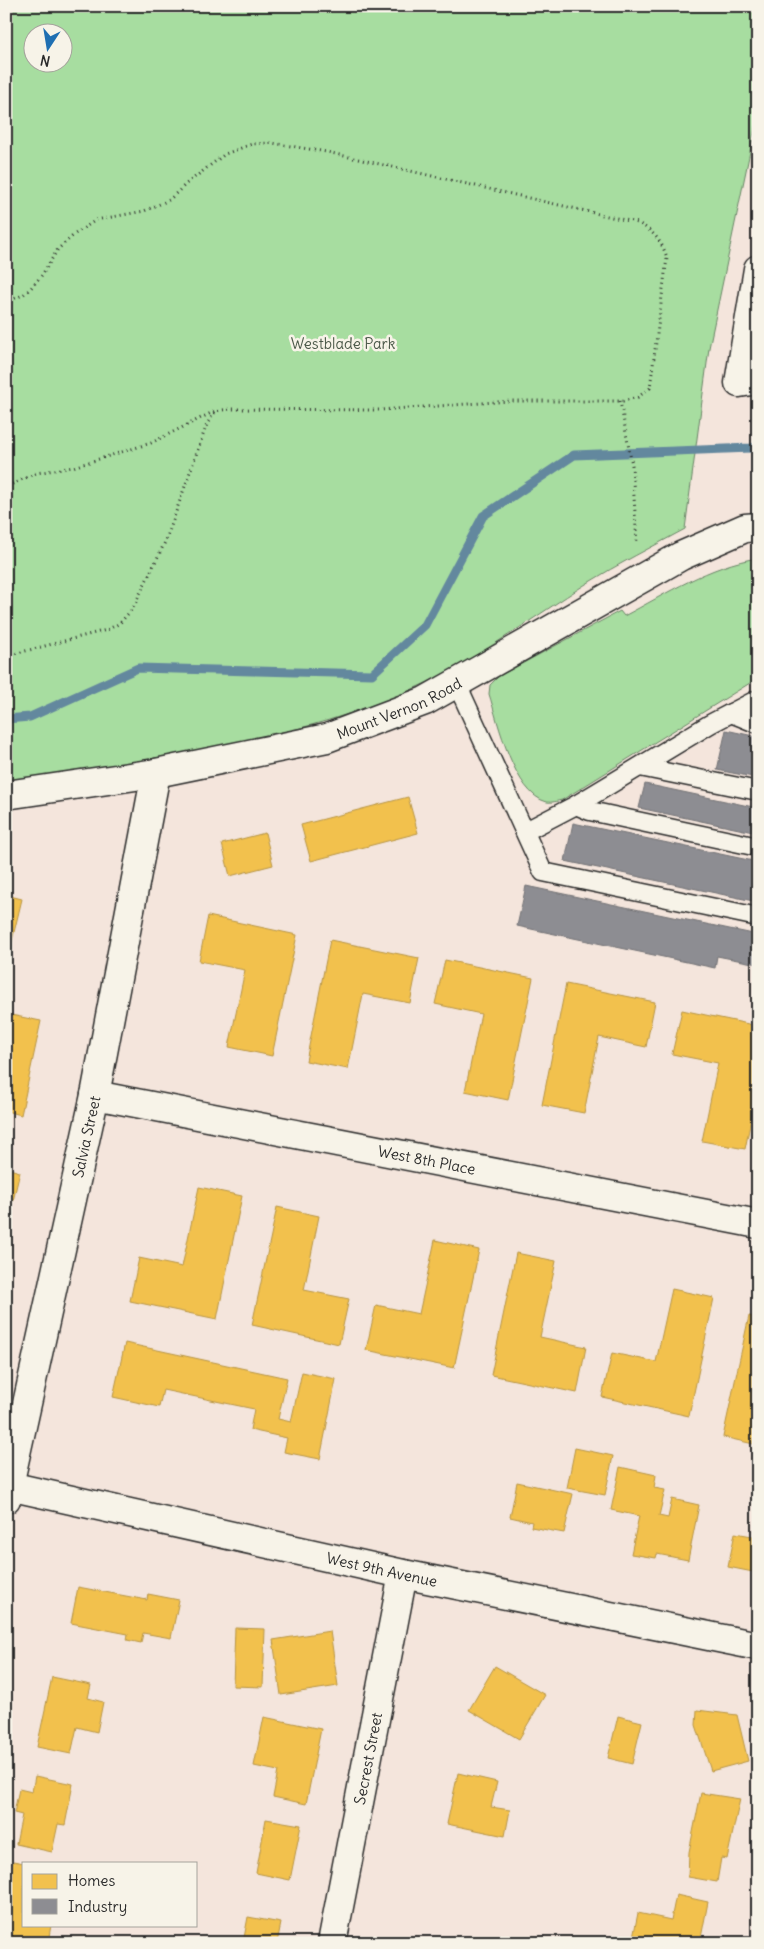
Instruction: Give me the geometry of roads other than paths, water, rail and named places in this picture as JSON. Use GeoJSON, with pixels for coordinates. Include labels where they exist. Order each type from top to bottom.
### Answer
{"type":"FeatureCollection","features":[{"type":"Feature","properties":{"kind":"street"},"geometry":{"type":"LineString","coordinates":[[748,381],[758,269]]}},
{"type":"Feature","properties":{"kind":"street","name":"Mount Vernon Road"},"geometry":{"type":"LineString","coordinates":[[6,795],[156,773],[327,738],[425,701],[681,556],[745,528],[758,527]]}},
{"type":"Feature","properties":{"kind":"street","name":"Salvia Street"},"geometry":{"type":"LineString","coordinates":[[8,1492],[95,1095],[156,773]]}},
{"type":"Feature","properties":{"kind":"street","name":"West 8th Place"},"geometry":{"type":"LineString","coordinates":[[95,1095],[758,1224]]}},
{"type":"Feature","properties":{"kind":"street","name":"West 9th Avenue"},"geometry":{"type":"LineString","coordinates":[[8,1492],[758,1646]]}},
{"type":"Feature","properties":{"kind":"street","name":"Secrest Street"},"geometry":{"type":"LineString","coordinates":[[332,1943],[403,1574]]}},
{"type":"Feature","properties":{"kind":"lane"},"geometry":{"type":"LineString","coordinates":[[457,684],[526,831],[543,872],[758,917]]}},
{"type":"Feature","properties":{"kind":"lane"},"geometry":{"type":"LineString","coordinates":[[526,831],[576,805],[758,699]]}},
{"type":"Feature","properties":{"kind":"lane"},"geometry":{"type":"LineString","coordinates":[[731,713],[758,724]]}},
{"type":"Feature","properties":{"kind":"lane"},"geometry":{"type":"LineString","coordinates":[[640,767],[758,791]]}},
{"type":"Feature","properties":{"kind":"lane"},"geometry":{"type":"LineString","coordinates":[[576,805],[590,811],[758,847]]}},
{"type":"Feature","properties":{"kind":"waterway"},"geometry":{"type":"LineString","coordinates":[[6,719],[30,717],[138,668],[372,674],[425,625],[483,516],[574,455],[751,448],[758,446]]}},
{"type":"Feature","properties":{"kind":"park label","name":"Westblade Park"},"geometry":{"type":"Point","coordinates":[343,343]}}]}
